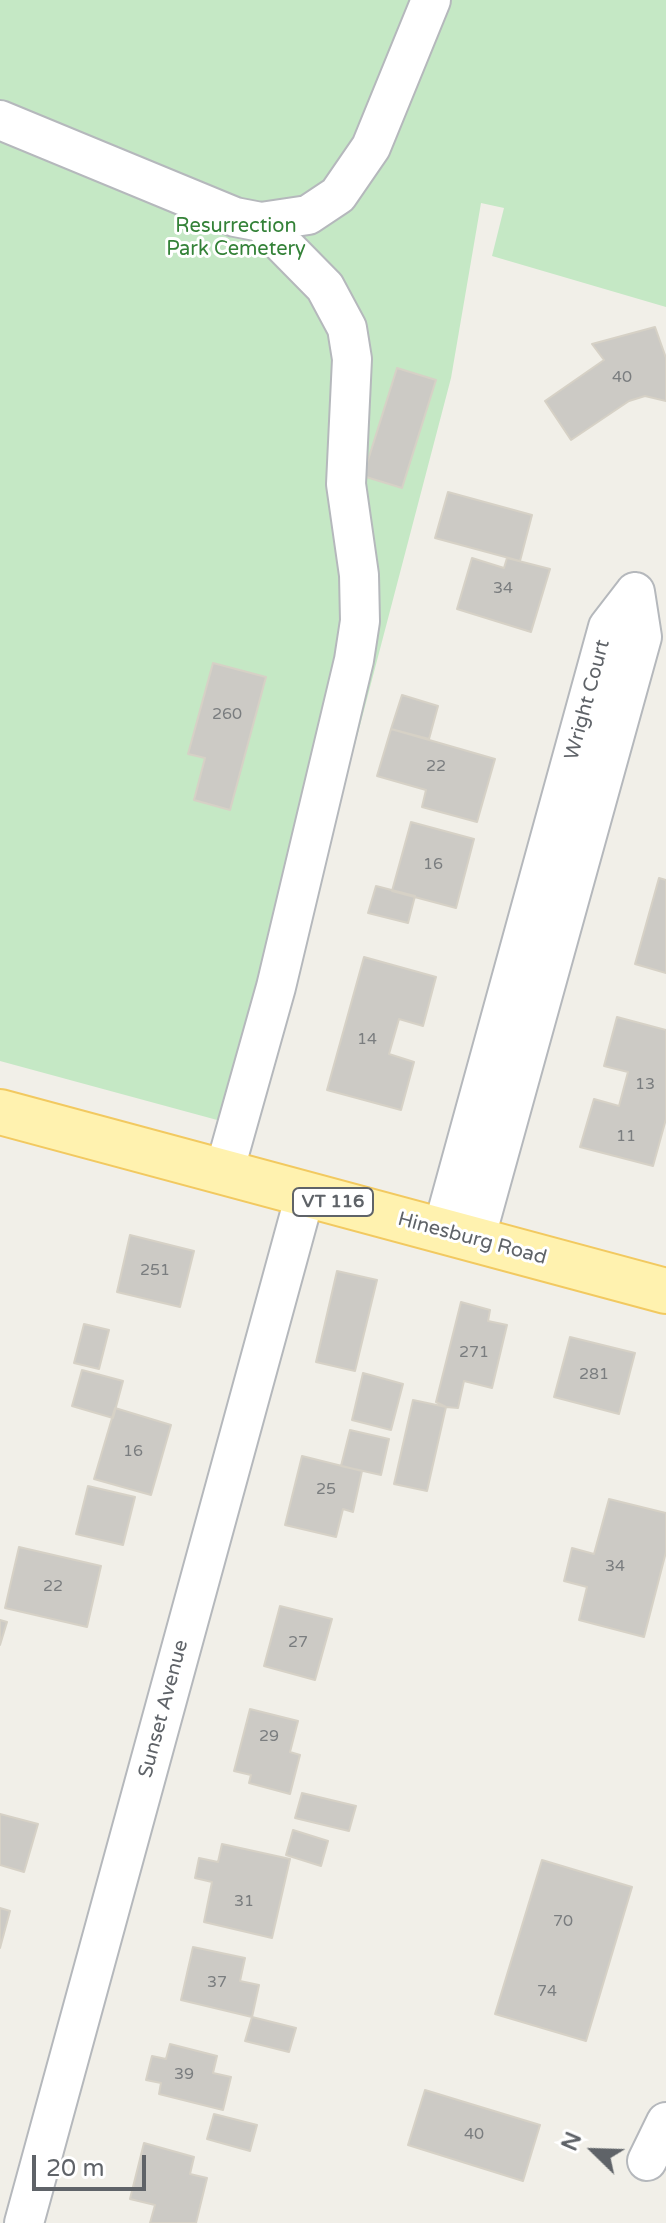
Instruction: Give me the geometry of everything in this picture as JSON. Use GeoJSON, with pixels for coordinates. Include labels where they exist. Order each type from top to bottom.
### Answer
{"type":"FeatureCollection","features":[{"type":"Feature","properties":{"kind":"main road","name":"Hinesburg Road"},"geometry":{"type":"LineString","coordinates":[[0,1112],[666,1291]]}},
{"type":"Feature","properties":{"kind":"street"},"geometry":{"type":"LineString","coordinates":[[0,120],[235,217],[261,222],[308,215],[338,195],[371,147],[431,0]]}},
{"type":"Feature","properties":{"kind":"street"},"geometry":{"type":"LineString","coordinates":[[224,1172],[276,987],[354,660],[360,621],[359,575],[346,484],[352,359],[347,328],[325,287],[261,222]]}},
{"type":"Feature","properties":{"kind":"street","name":"Wright Court"},"geometry":{"type":"LineString","coordinates":[[458,1235],[608,627],[651,596]]}},
{"type":"Feature","properties":{"kind":"street","name":"Sunset Avenue"},"geometry":{"type":"LineString","coordinates":[[24,2223],[305,1195]]}},
{"type":"Feature","properties":{"kind":"street"},"geometry":{"type":"LineString","coordinates":[[647,2161],[666,2122]]}},
{"type":"Feature","properties":{"kind":"green space","name":"Resurrection Park Cemetery"},"geometry":{"type":"Polygon","coordinates":[[[0,0],[666,0],[666,307],[492,256],[504,208],[481,203],[451,378],[254,1130],[0,1061],[0,0]]]}},
{"type":"Feature","properties":{"kind":"building"},"geometry":{"type":"Polygon","coordinates":[[[655,327],[666,358],[666,401],[645,396],[629,401],[571,440],[545,401],[604,360],[592,344],[655,327]]]}},
{"type":"Feature","properties":{"kind":"building"},"geometry":{"type":"Polygon","coordinates":[[[397,368],[436,380],[402,488],[363,476],[397,368]]]}},
{"type":"Feature","properties":{"kind":"building"},"geometry":{"type":"Polygon","coordinates":[[[448,492],[532,515],[520,561],[435,538],[448,492]]]}},
{"type":"Feature","properties":{"kind":"building"},"geometry":{"type":"Polygon","coordinates":[[[472,558],[504,568],[507,558],[550,569],[531,632],[457,609],[472,558]]]}},
{"type":"Feature","properties":{"kind":"building"},"geometry":{"type":"Polygon","coordinates":[[[213,663],[266,677],[230,810],[194,800],[205,758],[188,754],[213,663]]]}},
{"type":"Feature","properties":{"kind":"building"},"geometry":{"type":"Polygon","coordinates":[[[402,695],[438,706],[429,739],[391,729],[402,695]]]}},
{"type":"Feature","properties":{"kind":"building"},"geometry":{"type":"Polygon","coordinates":[[[391,729],[495,759],[477,822],[422,807],[426,790],[377,776],[391,729]]]}},
{"type":"Feature","properties":{"kind":"building"},"geometry":{"type":"Polygon","coordinates":[[[411,822],[474,839],[456,908],[392,891],[411,822]]]}},
{"type":"Feature","properties":{"kind":"building"},"geometry":{"type":"Polygon","coordinates":[[[659,878],[666,880],[666,973],[635,964],[659,878]]]}},
{"type":"Feature","properties":{"kind":"building"},"geometry":{"type":"Polygon","coordinates":[[[376,886],[415,896],[408,923],[368,913],[376,886]]]}},
{"type":"Feature","properties":{"kind":"building"},"geometry":{"type":"Polygon","coordinates":[[[364,957],[436,977],[423,1026],[399,1019],[389,1054],[414,1062],[401,1110],[327,1090],[364,957]]]}},
{"type":"Feature","properties":{"kind":"building"},"geometry":{"type":"Polygon","coordinates":[[[617,1017],[666,1030],[666,1119],[653,1166],[580,1147],[594,1099],[619,1106],[628,1072],[604,1066],[617,1017]]]}},
{"type":"Feature","properties":{"kind":"building"},"geometry":{"type":"Polygon","coordinates":[[[130,1235],[194,1251],[180,1307],[117,1292],[130,1235]]]}},
{"type":"Feature","properties":{"kind":"building"},"geometry":{"type":"Polygon","coordinates":[[[337,1271],[377,1280],[355,1371],[316,1362],[337,1271]]]}},
{"type":"Feature","properties":{"kind":"building"},"geometry":{"type":"Polygon","coordinates":[[[461,1302],[490,1310],[488,1321],[507,1325],[492,1388],[464,1381],[458,1408],[446,1407],[436,1402],[461,1302]]]}},
{"type":"Feature","properties":{"kind":"building"},"geometry":{"type":"Polygon","coordinates":[[[84,1324],[109,1330],[99,1369],[74,1363],[84,1324]]]}},
{"type":"Feature","properties":{"kind":"building"},"geometry":{"type":"Polygon","coordinates":[[[570,1337],[635,1353],[619,1414],[554,1397],[570,1337]]]}},
{"type":"Feature","properties":{"kind":"building"},"geometry":{"type":"Polygon","coordinates":[[[82,1370],[123,1381],[113,1418],[72,1406],[82,1370]]]}},
{"type":"Feature","properties":{"kind":"building"},"geometry":{"type":"Polygon","coordinates":[[[363,1373],[403,1384],[391,1430],[352,1420],[363,1373]]]}},
{"type":"Feature","properties":{"kind":"building"},"geometry":{"type":"Polygon","coordinates":[[[413,1400],[446,1407],[427,1491],[394,1484],[413,1400]]]}},
{"type":"Feature","properties":{"kind":"building"},"geometry":{"type":"Polygon","coordinates":[[[115,1408],[171,1425],[151,1495],[94,1479],[115,1408]]]}},
{"type":"Feature","properties":{"kind":"building"},"geometry":{"type":"Polygon","coordinates":[[[350,1430],[389,1439],[381,1475],[341,1466],[350,1430]]]}},
{"type":"Feature","properties":{"kind":"building"},"geometry":{"type":"Polygon","coordinates":[[[302,1456],[362,1471],[353,1512],[343,1509],[336,1537],[285,1525],[302,1456]]]}},
{"type":"Feature","properties":{"kind":"building"},"geometry":{"type":"Polygon","coordinates":[[[88,1486],[135,1497],[123,1545],[76,1534],[88,1486]]]}},
{"type":"Feature","properties":{"kind":"building"},"geometry":{"type":"Polygon","coordinates":[[[609,1499],[666,1513],[666,1552],[644,1637],[579,1620],[587,1587],[564,1581],[572,1548],[594,1554],[609,1499]]]}},
{"type":"Feature","properties":{"kind":"building"},"geometry":{"type":"Polygon","coordinates":[[[19,1547],[101,1566],[87,1627],[5,1608],[19,1547]]]}},
{"type":"Feature","properties":{"kind":"building"},"geometry":{"type":"Polygon","coordinates":[[[280,1606],[332,1619],[315,1680],[264,1666],[280,1606]]]}},
{"type":"Feature","properties":{"kind":"building"},"geometry":{"type":"Polygon","coordinates":[[[0,1620],[7,1622],[0,1645],[0,1620]]]}},
{"type":"Feature","properties":{"kind":"building"},"geometry":{"type":"Polygon","coordinates":[[[250,1709],[298,1721],[290,1752],[300,1755],[290,1794],[249,1783],[251,1775],[234,1771],[250,1709]]]}},
{"type":"Feature","properties":{"kind":"building"},"geometry":{"type":"Polygon","coordinates":[[[302,1793],[356,1806],[349,1831],[295,1818],[302,1793]]]}},
{"type":"Feature","properties":{"kind":"building"},"geometry":{"type":"Polygon","coordinates":[[[0,1814],[38,1824],[24,1872],[0,1865],[0,1814]]]}},
{"type":"Feature","properties":{"kind":"building"},"geometry":{"type":"Polygon","coordinates":[[[293,1830],[328,1841],[321,1866],[286,1855],[293,1830]]]}},
{"type":"Feature","properties":{"kind":"building"},"geometry":{"type":"Polygon","coordinates":[[[222,1844],[290,1859],[272,1938],[204,1922],[212,1882],[195,1878],[199,1858],[218,1862],[222,1844]]]}},
{"type":"Feature","properties":{"kind":"building"},"geometry":{"type":"Polygon","coordinates":[[[542,1860],[632,1887],[586,2041],[495,2014],[542,1860]]]}},
{"type":"Feature","properties":{"kind":"building"},"geometry":{"type":"Polygon","coordinates":[[[0,1908],[10,1911],[0,1948],[0,1908]]]}},
{"type":"Feature","properties":{"kind":"building"},"geometry":{"type":"Polygon","coordinates":[[[193,1947],[245,1958],[240,1981],[259,1985],[252,2017],[181,2000],[193,1947]]]}},
{"type":"Feature","properties":{"kind":"building"},"geometry":{"type":"Polygon","coordinates":[[[252,2017],[296,2028],[289,2052],[245,2041],[252,2017]]]}},
{"type":"Feature","properties":{"kind":"building"},"geometry":{"type":"Polygon","coordinates":[[[170,2044],[217,2056],[213,2073],[231,2077],[223,2110],[159,2094],[161,2083],[146,2080],[152,2056],[166,2059],[170,2044]]]}},
{"type":"Feature","properties":{"kind":"building"},"geometry":{"type":"Polygon","coordinates":[[[425,2090],[540,2125],[523,2181],[408,2145],[425,2090]]]}},
{"type":"Feature","properties":{"kind":"building"},"geometry":{"type":"Polygon","coordinates":[[[214,2114],[257,2125],[250,2151],[207,2139],[214,2114]]]}},
{"type":"Feature","properties":{"kind":"building"},"geometry":{"type":"Polygon","coordinates":[[[144,2143],[194,2157],[190,2174],[207,2178],[196,2223],[150,2223],[155,2205],[130,2199],[144,2143]]]}}]}
